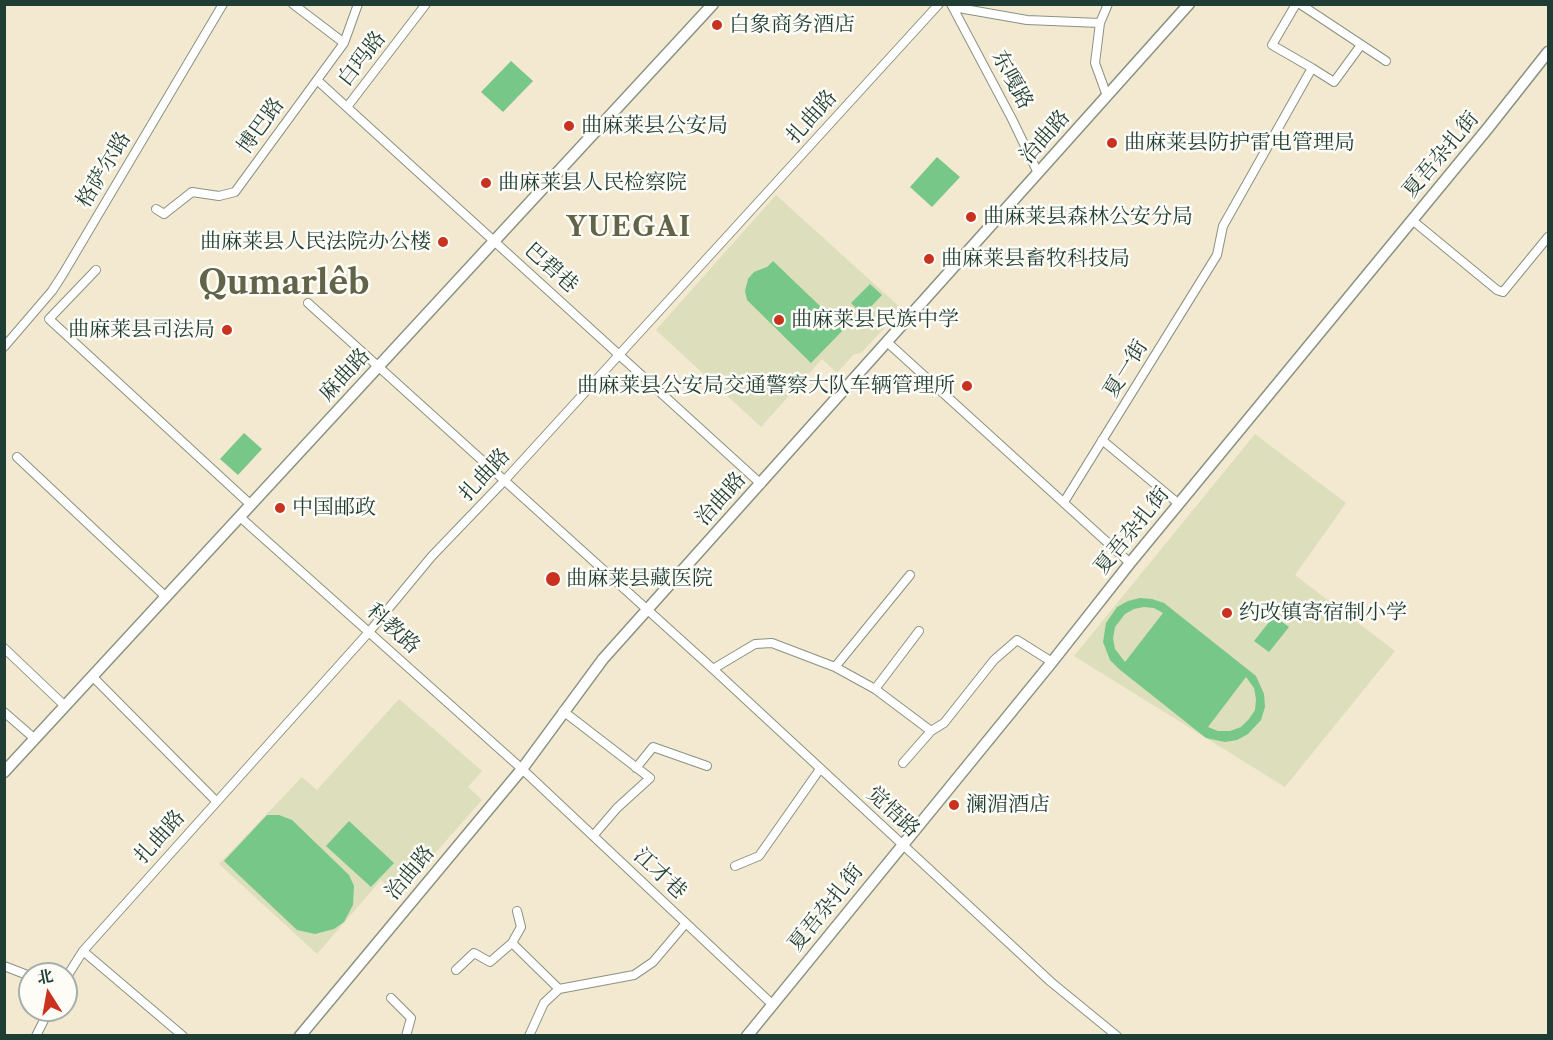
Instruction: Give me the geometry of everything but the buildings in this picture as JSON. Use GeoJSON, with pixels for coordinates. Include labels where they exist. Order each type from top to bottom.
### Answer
{"type":"FeatureCollection","features":[{"type":"Feature","properties":{"kind":"main road","name":"麻曲路"},"geometry":{"type":"LineString","coordinates":[[4,772],[713,4]]}},
{"type":"Feature","properties":{"kind":"main road","name":"治曲路"},"geometry":{"type":"LineString","coordinates":[[300,1035],[522,769],[603,659],[1190,4]]}},
{"type":"Feature","properties":{"kind":"main road","name":"夏吾杂扎街"},"geometry":{"type":"LineString","coordinates":[[747,1035],[903,846],[1130,563],[1502,112],[1548,52]]}},
{"type":"Feature","properties":{"kind":"street","name":"格萨尔路"},"geometry":{"type":"LineString","coordinates":[[4,347],[52,291],[63,274],[223,4]]}},
{"type":"Feature","properties":{"kind":"street"},"geometry":{"type":"LineString","coordinates":[[293,4],[344,43]]}},
{"type":"Feature","properties":{"kind":"street","name":"博巴路"},"geometry":{"type":"LineString","coordinates":[[156,209],[164,214],[192,192],[219,196],[235,192],[344,43],[358,4]]}},
{"type":"Feature","properties":{"kind":"street","name":"白玛路"},"geometry":{"type":"LineString","coordinates":[[347,107],[426,4]]}},
{"type":"Feature","properties":{"kind":"street","name":"扎曲路"},"geometry":{"type":"LineString","coordinates":[[76,962],[83,951],[216,801],[369,632],[432,556],[504,482],[939,4]]}},
{"type":"Feature","properties":{"kind":"street"},"geometry":{"type":"LineString","coordinates":[[1107,96],[1095,63],[1100,23],[1108,4]]}},
{"type":"Feature","properties":{"kind":"street"},"geometry":{"type":"LineString","coordinates":[[1361,45],[1334,82],[1272,45],[1298,4],[1386,61]]}},
{"type":"Feature","properties":{"kind":"street"},"geometry":{"type":"LineString","coordinates":[[952,6],[1027,20],[1100,23]]}},
{"type":"Feature","properties":{"kind":"street","name":"东嘎路"},"geometry":{"type":"LineString","coordinates":[[952,6],[1038,173]]}},
{"type":"Feature","properties":{"kind":"street","name":"夏一街"},"geometry":{"type":"LineString","coordinates":[[1064,502],[1217,255],[1223,226],[1312,68]]}},
{"type":"Feature","properties":{"kind":"street","name":"巴碧巷"},"geometry":{"type":"LineString","coordinates":[[317,80],[760,484]]}},
{"type":"Feature","properties":{"kind":"street"},"geometry":{"type":"LineString","coordinates":[[1412,220],[1497,290],[1503,292],[1548,237]]}},
{"type":"Feature","properties":{"kind":"street"},"geometry":{"type":"LineString","coordinates":[[96,270],[49,319],[251,505]]}},
{"type":"Feature","properties":{"kind":"street","name":"觉悟路"},"geometry":{"type":"LineString","coordinates":[[308,303],[712,669],[1051,981],[1117,1035]]}},
{"type":"Feature","properties":{"kind":"street"},"geometry":{"type":"LineString","coordinates":[[887,342],[1130,563]]}},
{"type":"Feature","properties":{"kind":"street"},"geometry":{"type":"LineString","coordinates":[[1102,440],[1179,504]]}},
{"type":"Feature","properties":{"kind":"street"},"geometry":{"type":"LineString","coordinates":[[17,457],[166,597]]}},
{"type":"Feature","properties":{"kind":"street","name":"科教路"},"geometry":{"type":"LineString","coordinates":[[240,517],[522,769]]}},
{"type":"Feature","properties":{"kind":"street"},"geometry":{"type":"LineString","coordinates":[[835,667],[910,575]]}},
{"type":"Feature","properties":{"kind":"street"},"geometry":{"type":"LineString","coordinates":[[875,689],[919,631]]}},
{"type":"Feature","properties":{"kind":"street"},"geometry":{"type":"LineString","coordinates":[[903,764],[931,731],[944,723],[994,660],[1017,640],[1052,662]]}},
{"type":"Feature","properties":{"kind":"street"},"geometry":{"type":"LineString","coordinates":[[712,669],[754,644],[772,644],[835,667],[875,689],[931,731]]}},
{"type":"Feature","properties":{"kind":"street"},"geometry":{"type":"LineString","coordinates":[[4,648],[65,706]]}},
{"type":"Feature","properties":{"kind":"street"},"geometry":{"type":"LineString","coordinates":[[93,677],[216,801]]}},
{"type":"Feature","properties":{"kind":"street"},"geometry":{"type":"LineString","coordinates":[[563,711],[650,778],[617,808],[593,836]]}},
{"type":"Feature","properties":{"kind":"street"},"geometry":{"type":"LineString","coordinates":[[4,712],[35,739]]}},
{"type":"Feature","properties":{"kind":"street"},"geometry":{"type":"LineString","coordinates":[[636,768],[652,747],[707,766]]}},
{"type":"Feature","properties":{"kind":"street","name":"江才巷"},"geometry":{"type":"LineString","coordinates":[[522,769],[773,1005]]}},
{"type":"Feature","properties":{"kind":"street"},"geometry":{"type":"LineString","coordinates":[[735,866],[759,855],[820,769]]}},
{"type":"Feature","properties":{"kind":"street"},"geometry":{"type":"LineString","coordinates":[[456,970],[474,953],[490,962],[512,943],[521,927],[517,911]]}},
{"type":"Feature","properties":{"kind":"street"},"geometry":{"type":"LineString","coordinates":[[529,1035],[544,1003],[559,989],[634,975],[653,962],[687,923]]}},
{"type":"Feature","properties":{"kind":"street"},"geometry":{"type":"LineString","coordinates":[[512,943],[559,989]]}},
{"type":"Feature","properties":{"kind":"street"},"geometry":{"type":"LineString","coordinates":[[83,951],[183,1035]]}},
{"type":"Feature","properties":{"kind":"street"},"geometry":{"type":"LineString","coordinates":[[391,998],[411,1018],[406,1035]]}},
{"type":"Feature","properties":{"kind":"shaded area","name":"曲麻莱县民族中学"},"geometry":{"type":"Polygon","coordinates":[[[776,195],[902,309],[861,353],[853,355],[837,373],[822,359],[761,427],[656,330],[776,195]]]}},
{"type":"Feature","properties":{"kind":"shaded area","name":"约改镇寄宿制小学"},"geometry":{"type":"Polygon","coordinates":[[[1255,434],[1346,503],[1295,575],[1395,651],[1285,787],[1074,656],[1255,434]]]}},
{"type":"Feature","properties":{"kind":"shaded area"},"geometry":{"type":"Polygon","coordinates":[[[399,699],[482,771],[468,787],[482,800],[399,894],[381,880],[317,954],[219,864],[302,777],[317,790],[399,699]]]}},
{"type":"Feature","properties":{"kind":"green space"},"geometry":{"type":"Polygon","coordinates":[[[511,61],[533,81],[503,112],[481,92],[511,61]]]}},
{"type":"Feature","properties":{"kind":"green space"},"geometry":{"type":"Polygon","coordinates":[[[937,157],[960,177],[932,207],[910,187],[937,157]]]}},
{"type":"Feature","properties":{"kind":"green space"},"geometry":{"type":"Polygon","coordinates":[[[773,261],[844,329],[811,363],[747,300],[745,291],[748,279],[754,272],[767,267],[773,261]]]}},
{"type":"Feature","properties":{"kind":"green space"},"geometry":{"type":"Polygon","coordinates":[[[870,284],[882,295],[863,315],[851,303],[870,284]]]}},
{"type":"Feature","properties":{"kind":"green space"},"geometry":{"type":"Polygon","coordinates":[[[244,433],[262,449],[238,475],[220,459],[244,433]]]}},
{"type":"Feature","properties":{"kind":"green space"},"geometry":{"type":"Polygon","coordinates":[[[1140,598],[1164,603],[1256,676],[1264,694],[1265,707],[1261,720],[1248,734],[1237,740],[1225,742],[1206,738],[1110,660],[1103,642],[1106,623],[1117,607],[1140,598]],[[1144,607],[1125,614],[1115,627],[1113,638],[1115,649],[1125,662],[1163,613],[1154,608],[1144,607]],[[1246,677],[1208,727],[1218,731],[1230,731],[1241,727],[1249,719],[1255,710],[1256,699],[1254,688],[1246,677]]]}},
{"type":"Feature","properties":{"kind":"green space"},"geometry":{"type":"Polygon","coordinates":[[[1274,616],[1289,627],[1269,652],[1254,641],[1274,616]]]}},
{"type":"Feature","properties":{"kind":"green space"},"geometry":{"type":"Polygon","coordinates":[[[267,815],[279,815],[292,820],[349,875],[354,886],[353,905],[344,922],[334,929],[315,934],[297,930],[224,861],[267,815]]]}},
{"type":"Feature","properties":{"kind":"green space"},"geometry":{"type":"Polygon","coordinates":[[[349,821],[394,863],[371,887],[326,846],[349,821]]]}},
{"type":"Feature","properties":{"kind":"place","name":"白象商务酒店"},"geometry":{"type":"Point","coordinates":[717,25]}},
{"type":"Feature","properties":{"kind":"place","name":"曲麻莱县公安局"},"geometry":{"type":"Point","coordinates":[569,126]}},
{"type":"Feature","properties":{"kind":"place","name":"曲麻莱县防护雷电管理局"},"geometry":{"type":"Point","coordinates":[1112,143]}},
{"type":"Feature","properties":{"kind":"place","name":"曲麻莱县人民检察院"},"geometry":{"type":"Point","coordinates":[486,183]}},
{"type":"Feature","properties":{"kind":"place","name":"曲麻莱县森林公安分局"},"geometry":{"type":"Point","coordinates":[971,217]}},
{"type":"Feature","properties":{"kind":"place","name":"曲麻莱县人民法院办公楼"},"geometry":{"type":"Point","coordinates":[443,242]}},
{"type":"Feature","properties":{"kind":"place","name":"曲麻莱县畜牧科技局"},"geometry":{"type":"Point","coordinates":[929,259]}},
{"type":"Feature","properties":{"kind":"place","name":"曲麻莱县民族中学"},"geometry":{"type":"Point","coordinates":[779,320]}},
{"type":"Feature","properties":{"kind":"place","name":"曲麻莱县司法局"},"geometry":{"type":"Point","coordinates":[227,330]}},
{"type":"Feature","properties":{"kind":"place","name":"曲麻莱县公安局交通警察大队车辆管理所"},"geometry":{"type":"Point","coordinates":[967,386]}},
{"type":"Feature","properties":{"kind":"place","name":"中国邮政"},"geometry":{"type":"Point","coordinates":[280,508]}},
{"type":"Feature","properties":{"kind":"place","name":"曲麻莱县藏医院"},"geometry":{"type":"Point","coordinates":[553,579]}},
{"type":"Feature","properties":{"kind":"place","name":"约改镇寄宿制小学"},"geometry":{"type":"Point","coordinates":[1227,613]}},
{"type":"Feature","properties":{"kind":"place","name":"澜湄酒店"},"geometry":{"type":"Point","coordinates":[954,805]}},
{"type":"Feature","properties":{"kind":"district","name":"YUEGAI"},"geometry":{"type":"Point","coordinates":[629,228]}},
{"type":"Feature","properties":{"kind":"district","name":"Qumarlêb"},"geometry":{"type":"Point","coordinates":[284,284]}}]}
